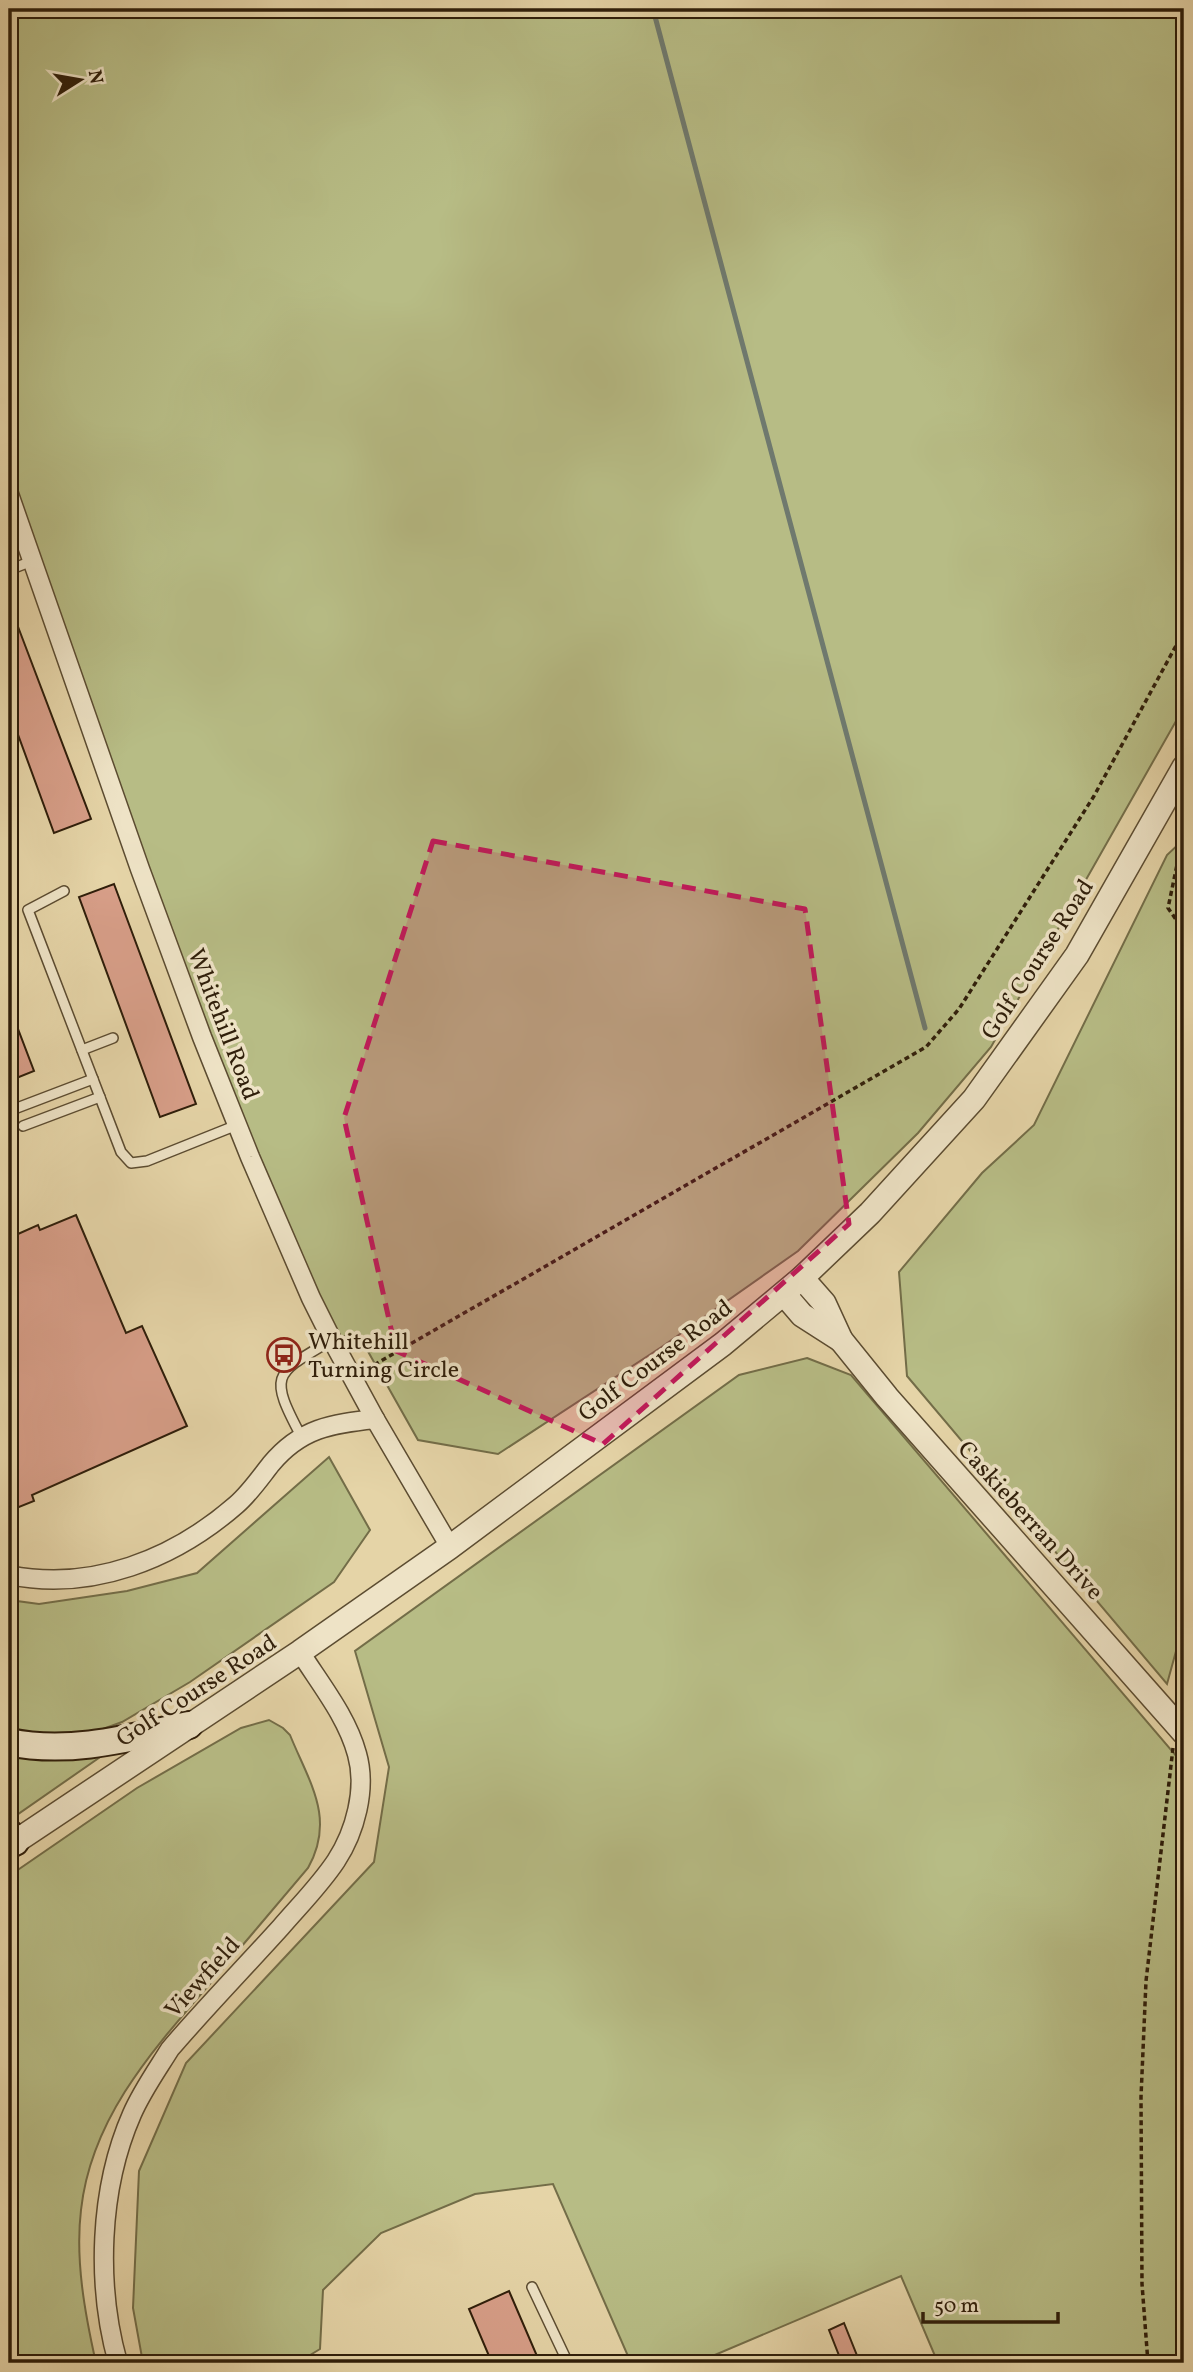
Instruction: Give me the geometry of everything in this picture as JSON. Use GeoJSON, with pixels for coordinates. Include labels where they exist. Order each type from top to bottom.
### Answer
{"type":"FeatureCollection","features":[{"type":"Feature","properties":{"kind":"main road"},"geometry":{"type":"LineString","coordinates":[[9,1742],[51,1748],[80,1746],[189,1725]]}},
{"type":"Feature","properties":{"kind":"street","name":"Whitehill Road"},"geometry":{"type":"LineString","coordinates":[[9,494],[140,869],[237,1125],[311,1298],[332,1340],[450,1547]]}},
{"type":"Feature","properties":{"kind":"street","name":"Golf Course Road"},"geometry":{"type":"LineString","coordinates":[[11,1840],[300,1652],[450,1547],[723,1344],[802,1278],[870,1213],[974,1099],[1077,955],[1184,767]]}},
{"type":"Feature","properties":{"kind":"street","name":"Caskieberran Drive"},"geometry":{"type":"LineString","coordinates":[[802,1278],[824,1303],[841,1340],[887,1397],[1180,1728]]}},
{"type":"Feature","properties":{"kind":"street","name":"Caskieberran Drive"},"geometry":{"type":"LineString","coordinates":[[784,1294],[802,1315],[841,1340]]}},
{"type":"Feature","properties":{"kind":"street"},"geometry":{"type":"LineString","coordinates":[[9,1575],[52,1578],[91,1576],[129,1568],[164,1555],[204,1531],[239,1503],[276,1459],[301,1436],[336,1423],[375,1419]]}},
{"type":"Feature","properties":{"kind":"street","name":"Viewfield"},"geometry":{"type":"LineString","coordinates":[[118,2363],[108,2313],[105,2277],[106,2230],[113,2169],[132,2114],[170,2049],[337,1860],[358,1808],[360,1772],[351,1736],[300,1652]]}},
{"type":"Feature","properties":{"kind":"lane"},"geometry":{"type":"LineString","coordinates":[[9,570],[32,561]]}},
{"type":"Feature","properties":{"kind":"lane"},"geometry":{"type":"LineString","coordinates":[[9,842],[13,852],[9,854]]}},
{"type":"Feature","properties":{"kind":"lane"},"geometry":{"type":"LineString","coordinates":[[64,891],[28,910],[121,1152],[131,1163],[147,1161],[237,1125]]}},
{"type":"Feature","properties":{"kind":"lane"},"geometry":{"type":"LineString","coordinates":[[82,1049],[113,1038]]}},
{"type":"Feature","properties":{"kind":"lane"},"geometry":{"type":"LineString","coordinates":[[9,1111],[93,1079]]}},
{"type":"Feature","properties":{"kind":"lane"},"geometry":{"type":"LineString","coordinates":[[23,1126],[100,1097]]}},
{"type":"Feature","properties":{"kind":"lane"},"geometry":{"type":"LineString","coordinates":[[301,1436],[283,1403],[280,1391],[282,1380],[286,1370],[332,1340]]}},
{"type":"Feature","properties":{"kind":"lane"},"geometry":{"type":"LineString","coordinates":[[532,2287],[568,2363]]}},
{"type":"Feature","properties":{"kind":"path"},"geometry":{"type":"LineString","coordinates":[[353,1377],[926,1047],[959,1009],[1094,796],[1184,631]]}},
{"type":"Feature","properties":{"kind":"path"},"geometry":{"type":"LineString","coordinates":[[1182,841],[1168,908],[1184,931]]}},
{"type":"Feature","properties":{"kind":"path"},"geometry":{"type":"LineString","coordinates":[[1148,2363],[1142,2257],[1141,2097],[1146,1981],[1184,1688]]}},
{"type":"Feature","properties":{"kind":"highlighted area"},"geometry":{"type":"Polygon","coordinates":[[[433,841],[805,909],[849,1224],[603,1444],[396,1351],[344,1118],[433,841]]]}},
{"type":"Feature","properties":{"kind":"green space"},"geometry":{"type":"Polygon","coordinates":[[[9,9],[1184,9],[1184,707],[991,1047],[918,1133],[798,1251],[663,1346],[498,1454],[418,1440],[357,1332],[332,1340],[250,1157],[9,494],[9,9]]]}},
{"type":"Feature","properties":{"kind":"green space"},"geometry":{"type":"Polygon","coordinates":[[[1184,832],[1184,1622],[1167,1684],[907,1376],[899,1272],[982,1173],[1034,1125],[1167,855],[1182,841],[1184,832]]]}},
{"type":"Feature","properties":{"kind":"green space"},"geometry":{"type":"Polygon","coordinates":[[[807,1358],[851,1375],[1184,1765],[1184,2363],[938,2363],[901,2276],[696,2363],[631,2363],[553,2184],[475,2194],[381,2233],[323,2290],[320,2349],[297,2363],[143,2363],[133,2308],[139,2171],[186,2063],[374,1862],[389,1767],[355,1651],[739,1375],[807,1358]]]}},
{"type":"Feature","properties":{"kind":"green space"},"geometry":{"type":"Polygon","coordinates":[[[329,1457],[370,1530],[334,1582],[190,1682],[122,1722],[51,1748],[9,1742],[9,1600],[39,1604],[127,1591],[197,1573],[329,1457]]]}},
{"type":"Feature","properties":{"kind":"green space"},"geometry":{"type":"Polygon","coordinates":[[[269,1720],[290,1735],[317,1800],[320,1833],[316,1850],[308,1868],[145,2062],[111,2117],[97,2146],[87,2177],[79,2229],[80,2267],[96,2363],[9,2363],[9,1876],[137,1788],[241,1728],[269,1720]]]}},
{"type":"Feature","properties":{"kind":"green space"},"geometry":{"type":"Polygon","coordinates":[[[106,1753],[11,1819],[9,1754],[106,1753]]]}},
{"type":"Feature","properties":{"kind":"building"},"geometry":{"type":"Polygon","coordinates":[[[9,603],[91,819],[54,833],[9,710],[9,603]]]}},
{"type":"Feature","properties":{"kind":"building"},"geometry":{"type":"Polygon","coordinates":[[[114,884],[196,1104],[160,1117],[79,897],[114,884]]]}},
{"type":"Feature","properties":{"kind":"building"},"geometry":{"type":"Polygon","coordinates":[[[9,1009],[34,1071],[9,1081],[9,1009]]]}},
{"type":"Feature","properties":{"kind":"building"},"geometry":{"type":"Polygon","coordinates":[[[76,1215],[126,1333],[142,1326],[187,1426],[32,1495],[34,1501],[14,1509],[9,1495],[9,1238],[38,1225],[40,1230],[76,1215]]]}},
{"type":"Feature","properties":{"kind":"building"},"geometry":{"type":"Polygon","coordinates":[[[509,2291],[540,2363],[492,2363],[469,2309],[509,2291]]]}},
{"type":"Feature","properties":{"kind":"building"},"geometry":{"type":"Polygon","coordinates":[[[844,2323],[860,2363],[842,2363],[829,2330],[844,2323]]]}},
{"type":"Feature","properties":{"kind":"waterway"},"geometry":{"type":"LineString","coordinates":[[653,9],[925,1028]]}},
{"type":"Feature","properties":{"kind":"place","name":"Whitehill Turning Circle"},"geometry":{"type":"Point","coordinates":[284,1355]}}]}
